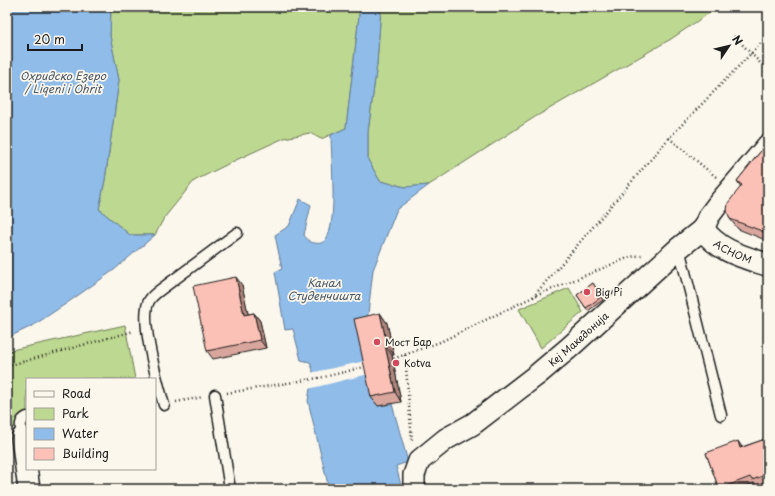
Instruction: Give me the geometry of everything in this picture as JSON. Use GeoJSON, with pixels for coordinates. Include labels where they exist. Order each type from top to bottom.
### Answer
{"type":"FeatureCollection","features":[{"type":"Feature","properties":{"kind":"street","name":"Кеј Македонија"},"geometry":{"type":"LineString","coordinates":[[415,453],[474,424],[581,338],[679,248],[703,229],[709,216],[768,146]]}},
{"type":"Feature","properties":{"kind":"street","name":"АСНОМ"},"geometry":{"type":"LineString","coordinates":[[703,229],[709,238],[723,248],[767,263]]}},
{"type":"Feature","properties":{"kind":"street"},"geometry":{"type":"LineString","coordinates":[[22,438],[26,467]]}},
{"type":"Feature","properties":{"kind":"street"},"geometry":{"type":"LineString","coordinates":[[414,489],[415,453]]}},
{"type":"Feature","properties":{"kind":"street"},"geometry":{"type":"LineString","coordinates":[[26,470],[29,489]]}},
{"type":"Feature","properties":{"kind":"lane"},"geometry":{"type":"LineString","coordinates":[[155,378],[147,329],[146,314],[149,301],[160,290],[237,233]]}},
{"type":"Feature","properties":{"kind":"lane"},"geometry":{"type":"LineString","coordinates":[[679,248],[721,415]]}},
{"type":"Feature","properties":{"kind":"lane"},"geometry":{"type":"LineString","coordinates":[[157,388],[164,405]]}},
{"type":"Feature","properties":{"kind":"lane"},"geometry":{"type":"LineString","coordinates":[[215,395],[230,489]]}},
{"type":"Feature","properties":{"kind":"lane"},"geometry":{"type":"LineString","coordinates":[[22,438],[20,424],[23,419],[26,418]]}},
{"type":"Feature","properties":{"kind":"path"},"geometry":{"type":"LineString","coordinates":[[734,36],[768,71]]}},
{"type":"Feature","properties":{"kind":"path"},"geometry":{"type":"LineString","coordinates":[[533,297],[669,138],[768,36]]}},
{"type":"Feature","properties":{"kind":"path"},"geometry":{"type":"LineString","coordinates":[[669,138],[731,189]]}},
{"type":"Feature","properties":{"kind":"path"},"geometry":{"type":"LineString","coordinates":[[387,361],[440,342],[533,297],[630,257],[644,255]]}},
{"type":"Feature","properties":{"kind":"path"},"geometry":{"type":"LineString","coordinates":[[7,366],[133,331],[147,329]]}},
{"type":"Feature","properties":{"kind":"path"},"geometry":{"type":"LineString","coordinates":[[405,355],[415,453]]}},
{"type":"Feature","properties":{"kind":"path"},"geometry":{"type":"LineString","coordinates":[[299,382],[369,366]]}},
{"type":"Feature","properties":{"kind":"green space"},"geometry":{"type":"Polygon","coordinates":[[[111,7],[360,7],[346,128],[321,139],[310,133],[284,138],[236,160],[194,181],[164,218],[155,235],[130,235],[99,209],[105,180],[119,80],[110,36],[111,7]]]}},
{"type":"Feature","properties":{"kind":"green space"},"geometry":{"type":"Polygon","coordinates":[[[381,7],[718,7],[671,39],[535,117],[429,185],[405,187],[380,181],[368,160],[368,132],[377,64],[381,7]]]}},
{"type":"Feature","properties":{"kind":"green space"},"geometry":{"type":"Polygon","coordinates":[[[569,288],[583,312],[541,348],[519,309],[569,288]]]}},
{"type":"Feature","properties":{"kind":"green space"},"geometry":{"type":"Polygon","coordinates":[[[125,325],[135,378],[26,378],[26,424],[7,429],[7,351],[125,325]]]}},
{"type":"Feature","properties":{"kind":"water","name":"Охридско Езеро / Liqeni i Ohrit"},"geometry":{"type":"Polygon","coordinates":[[[7,7],[111,7],[110,36],[119,80],[105,180],[99,209],[130,235],[155,235],[114,270],[67,303],[34,325],[7,338],[7,7]]]}},
{"type":"Feature","properties":{"kind":"water","name":"Канал Студенчишта"},"geometry":{"type":"Polygon","coordinates":[[[360,7],[381,7],[377,64],[368,132],[368,160],[380,181],[405,187],[429,185],[397,209],[373,270],[368,314],[361,328],[378,406],[392,404],[408,462],[396,466],[402,489],[329,489],[308,401],[313,370],[310,362],[301,360],[293,329],[285,330],[275,272],[282,269],[275,235],[289,226],[300,199],[311,205],[304,235],[307,239],[313,243],[321,243],[326,239],[330,231],[333,205],[331,135],[346,128],[360,7]]]}},
{"type":"Feature","properties":{"kind":"pier"},"geometry":{"type":"Polygon","coordinates":[[[370,360],[373,373],[308,389],[310,373],[370,360]]]}},
{"type":"Feature","properties":{"kind":"building"},"geometry":{"type":"Polygon","coordinates":[[[768,142],[768,223],[762,231],[730,219],[727,211],[728,203],[742,185],[737,181],[768,142]]]}},
{"type":"Feature","properties":{"kind":"building"},"geometry":{"type":"Polygon","coordinates":[[[236,277],[244,315],[254,313],[260,340],[207,351],[193,286],[236,277]]]}},
{"type":"Feature","properties":{"kind":"building"},"geometry":{"type":"Polygon","coordinates":[[[593,283],[601,297],[586,308],[577,295],[593,283]]]}},
{"type":"Feature","properties":{"kind":"building"},"geometry":{"type":"Polygon","coordinates":[[[380,313],[395,392],[371,397],[354,319],[380,313]]]}},
{"type":"Feature","properties":{"kind":"building"},"geometry":{"type":"Polygon","coordinates":[[[768,438],[768,474],[752,480],[750,477],[719,489],[706,453],[738,441],[740,448],[768,438]]]}},
{"type":"Feature","properties":{"kind":"place","name":"Big Pi"},"geometry":{"type":"Point","coordinates":[587,292]}},
{"type":"Feature","properties":{"kind":"place","name":"Мост Бар"},"geometry":{"type":"Point","coordinates":[377,342]}},
{"type":"Feature","properties":{"kind":"place","name":"Kotva"},"geometry":{"type":"Point","coordinates":[396,363]}}]}
